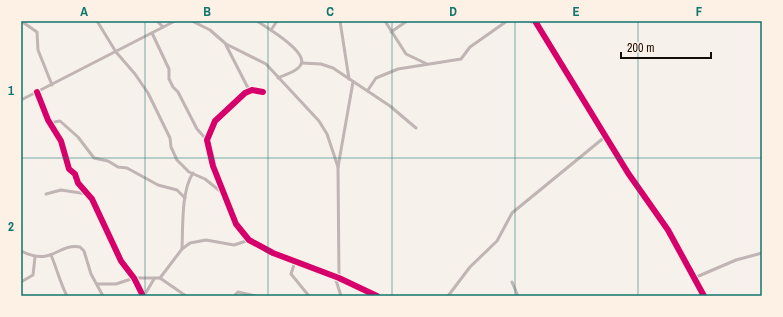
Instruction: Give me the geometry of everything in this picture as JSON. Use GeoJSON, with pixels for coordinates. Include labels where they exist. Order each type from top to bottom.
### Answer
{"type":"FeatureCollection","features":[{"type":"Feature","properties":{"kind":"street"},"geometry":{"type":"LineString","coordinates":[[97,21],[116,52],[135,74],[148,93],[170,138],[171,147],[177,160],[225,195]]}},
{"type":"Feature","properties":{"kind":"street"},"geometry":{"type":"LineString","coordinates":[[157,21],[162,27]]}},
{"type":"Feature","properties":{"kind":"street"},"geometry":{"type":"LineString","coordinates":[[21,100],[175,21]]}},
{"type":"Feature","properties":{"kind":"street"},"geometry":{"type":"LineString","coordinates":[[192,21],[210,30],[226,44],[266,64],[319,121],[327,134],[338,167]]}},
{"type":"Feature","properties":{"kind":"street"},"geometry":{"type":"LineString","coordinates":[[257,21],[297,51],[302,63]]}},
{"type":"Feature","properties":{"kind":"street"},"geometry":{"type":"LineString","coordinates":[[271,30],[277,21]]}},
{"type":"Feature","properties":{"kind":"street"},"geometry":{"type":"LineString","coordinates":[[340,21],[349,79]]}},
{"type":"Feature","properties":{"kind":"street"},"geometry":{"type":"LineString","coordinates":[[385,21],[406,54],[427,64]]}},
{"type":"Feature","properties":{"kind":"street"},"geometry":{"type":"LineString","coordinates":[[391,32],[407,21]]}},
{"type":"Feature","properties":{"kind":"street"},"geometry":{"type":"LineString","coordinates":[[498,21],[501,25]]}},
{"type":"Feature","properties":{"kind":"street"},"geometry":{"type":"LineString","coordinates":[[368,90],[375,79],[381,75],[427,64],[461,59],[470,47],[507,21]]}},
{"type":"Feature","properties":{"kind":"street"},"geometry":{"type":"LineString","coordinates":[[529,21],[536,23],[628,173],[668,230],[704,296]]}},
{"type":"Feature","properties":{"kind":"street"},"geometry":{"type":"LineString","coordinates":[[21,22],[36,32],[38,50],[52,85]]}},
{"type":"Feature","properties":{"kind":"street"},"geometry":{"type":"LineString","coordinates":[[152,33],[169,69],[169,79],[173,87],[178,92],[197,129],[207,140],[212,164],[236,224],[249,240],[273,253],[335,276],[377,296]]}},
{"type":"Feature","properties":{"kind":"street"},"geometry":{"type":"LineString","coordinates":[[226,44],[249,90]]}},
{"type":"Feature","properties":{"kind":"street"},"geometry":{"type":"LineString","coordinates":[[278,78],[293,71],[302,63],[327,66],[368,90],[416,128]]}},
{"type":"Feature","properties":{"kind":"street"},"geometry":{"type":"LineString","coordinates":[[339,278],[338,167],[353,82]]}},
{"type":"Feature","properties":{"kind":"street"},"geometry":{"type":"LineString","coordinates":[[207,140],[215,121],[249,90]]}},
{"type":"Feature","properties":{"kind":"street"},"geometry":{"type":"LineString","coordinates":[[249,90],[263,92]]}},
{"type":"Feature","properties":{"kind":"street"},"geometry":{"type":"LineString","coordinates":[[37,92],[49,123],[61,141],[69,169],[75,174],[78,183],[94,202],[121,260],[134,278],[144,296]]}},
{"type":"Feature","properties":{"kind":"street"},"geometry":{"type":"LineString","coordinates":[[49,123],[60,121],[78,137],[94,158],[132,170],[158,185],[177,190],[186,198]]}},
{"type":"Feature","properties":{"kind":"street"},"geometry":{"type":"LineString","coordinates":[[448,296],[470,267],[497,241],[512,213],[606,136]]}},
{"type":"Feature","properties":{"kind":"street"},"geometry":{"type":"LineString","coordinates":[[182,249],[186,198],[189,180],[193,173]]}},
{"type":"Feature","properties":{"kind":"street"},"geometry":{"type":"LineString","coordinates":[[46,194],[61,190],[88,195]]}},
{"type":"Feature","properties":{"kind":"street"},"geometry":{"type":"LineString","coordinates":[[160,278],[182,249],[190,243],[198,240],[214,240],[234,246],[249,240]]}},
{"type":"Feature","properties":{"kind":"street"},"geometry":{"type":"LineString","coordinates":[[21,251],[35,257],[52,255],[69,248],[80,247],[84,251],[88,266],[103,296]]}},
{"type":"Feature","properties":{"kind":"street"},"geometry":{"type":"LineString","coordinates":[[694,278],[736,260],[762,253]]}},
{"type":"Feature","properties":{"kind":"street"},"geometry":{"type":"LineString","coordinates":[[52,255],[59,273],[60,284],[67,296]]}},
{"type":"Feature","properties":{"kind":"street"},"geometry":{"type":"LineString","coordinates":[[21,282],[33,275],[35,257]]}},
{"type":"Feature","properties":{"kind":"street"},"geometry":{"type":"LineString","coordinates":[[295,262],[291,274],[309,296]]}},
{"type":"Feature","properties":{"kind":"street"},"geometry":{"type":"LineString","coordinates":[[335,276],[341,296]]}},
{"type":"Feature","properties":{"kind":"street"},"geometry":{"type":"LineString","coordinates":[[97,284],[116,284],[134,278],[160,278],[186,296]]}},
{"type":"Feature","properties":{"kind":"street"},"geometry":{"type":"LineString","coordinates":[[144,296],[154,278]]}},
{"type":"Feature","properties":{"kind":"street"},"geometry":{"type":"LineString","coordinates":[[512,282],[518,296]]}},
{"type":"Feature","properties":{"kind":"street"},"geometry":{"type":"LineString","coordinates":[[234,296],[238,292],[256,296]]}},
{"type":"Feature","properties":{"kind":"cycle path"},"geometry":{"type":"LineString","coordinates":[[535,21],[628,173],[668,230],[704,296]]}},
{"type":"Feature","properties":{"kind":"cycle path"},"geometry":{"type":"LineString","coordinates":[[263,92],[252,90],[245,93],[215,121],[207,140],[213,166],[236,224],[249,240],[273,253],[339,278],[377,296]]}},
{"type":"Feature","properties":{"kind":"cycle path"},"geometry":{"type":"LineString","coordinates":[[37,92],[48,120],[61,141],[69,169],[75,174],[78,183],[92,199],[121,261],[134,278],[143,296]]}}]}
